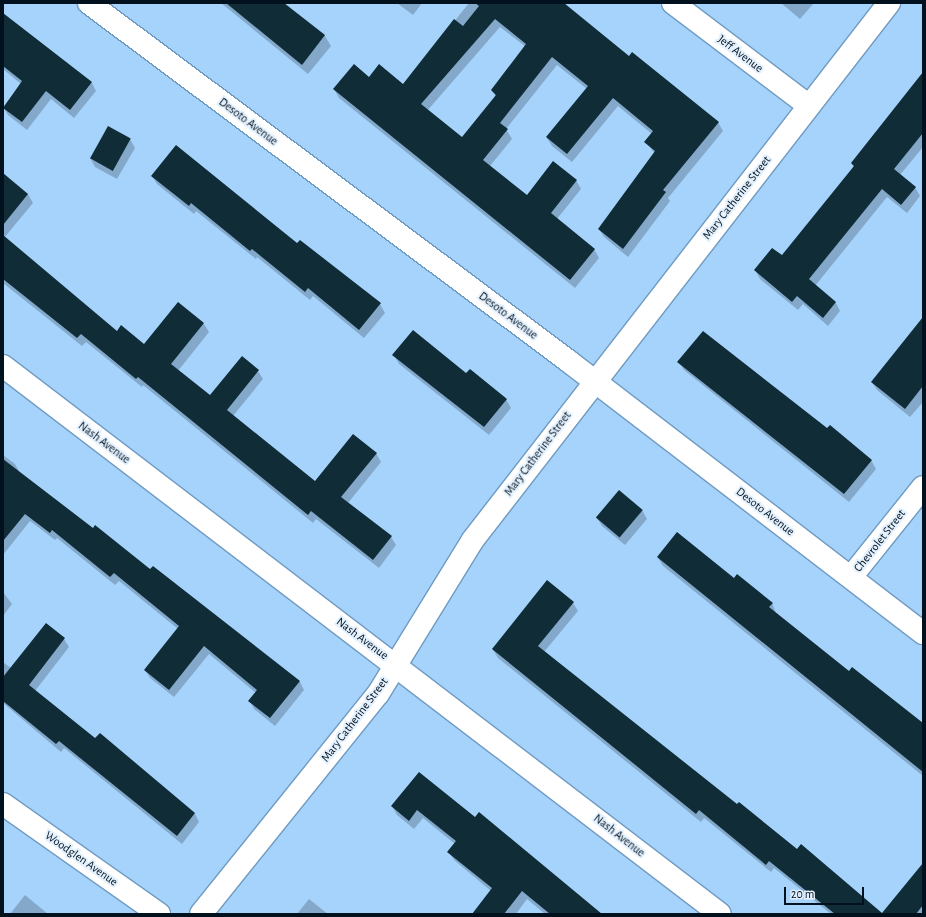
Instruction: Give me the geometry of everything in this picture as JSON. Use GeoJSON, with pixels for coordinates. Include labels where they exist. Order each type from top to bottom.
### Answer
{"type":"FeatureCollection","features":[{"type":"Feature","properties":{"kind":"street","name":"Desoto Avenue"},"geometry":{"type":"LineString","coordinates":[[90,3],[594,381],[923,633]]}},
{"type":"Feature","properties":{"kind":"street","name":"Jeff Avenue"},"geometry":{"type":"LineString","coordinates":[[673,3],[808,105]]}},
{"type":"Feature","properties":{"kind":"street","name":"Mary Catherine Street"},"geometry":{"type":"LineString","coordinates":[[201,914],[378,694],[472,541],[594,381],[889,3]]}},
{"type":"Feature","properties":{"kind":"street","name":"Nash Avenue"},"geometry":{"type":"LineString","coordinates":[[3,366],[396,664],[720,914]]}},
{"type":"Feature","properties":{"kind":"street","name":"Chevrolet Street"},"geometry":{"type":"LineString","coordinates":[[851,577],[923,486]]}},
{"type":"Feature","properties":{"kind":"street","name":"Woodglen Avenue"},"geometry":{"type":"LineString","coordinates":[[3,804],[159,914]]}},
{"type":"Feature","properties":{"kind":"building"},"geometry":{"type":"Polygon","coordinates":[[[226,3],[284,3],[325,35],[302,65],[226,3]]]}},
{"type":"Feature","properties":{"kind":"building"},"geometry":{"type":"Polygon","coordinates":[[[475,3],[564,3],[629,56],[632,52],[719,122],[663,190],[666,192],[623,249],[598,229],[655,151],[644,142],[653,131],[613,98],[567,154],[546,137],[588,86],[552,57],[500,123],[508,129],[483,160],[527,195],[553,161],[577,180],[551,213],[595,249],[570,280],[333,89],[354,64],[369,77],[379,64],[403,84],[454,19],[463,26],[479,6],[475,3]],[[495,19],[421,104],[462,137],[496,95],[491,90],[526,44],[495,19]]]}},
{"type":"Feature","properties":{"kind":"building"},"geometry":{"type":"Polygon","coordinates":[[[3,13],[92,82],[70,110],[46,91],[22,122],[3,108],[22,81],[3,66],[3,13]]]}},
{"type":"Feature","properties":{"kind":"building"},"geometry":{"type":"Polygon","coordinates":[[[923,72],[923,133],[894,169],[916,187],[901,205],[882,189],[809,279],[836,302],[823,318],[797,296],[792,302],[754,270],[772,248],[782,255],[854,166],[851,163],[923,72]]]}},
{"type":"Feature","properties":{"kind":"building"},"geometry":{"type":"Polygon","coordinates":[[[108,126],[131,139],[113,171],[90,158],[108,126]]]}},
{"type":"Feature","properties":{"kind":"building"},"geometry":{"type":"Polygon","coordinates":[[[176,145],[297,243],[300,240],[381,303],[359,330],[308,288],[305,292],[252,249],[250,251],[191,203],[189,206],[151,176],[176,145]]]}},
{"type":"Feature","properties":{"kind":"building"},"geometry":{"type":"Polygon","coordinates":[[[3,173],[28,194],[3,225],[3,173]]]}},
{"type":"Feature","properties":{"kind":"building"},"geometry":{"type":"Polygon","coordinates":[[[3,235],[117,331],[121,325],[144,344],[178,302],[204,323],[171,364],[210,395],[242,356],[259,370],[227,410],[315,481],[353,434],[377,453],[341,497],[392,536],[373,560],[311,511],[308,515],[138,377],[136,379],[81,334],[77,338],[3,279],[3,235]]]}},
{"type":"Feature","properties":{"kind":"building"},"geometry":{"type":"Polygon","coordinates":[[[923,317],[923,386],[905,409],[871,382],[923,317]]]}},
{"type":"Feature","properties":{"kind":"building"},"geometry":{"type":"Polygon","coordinates":[[[413,330],[466,373],[470,369],[507,399],[484,427],[392,355],[413,330]]]}},
{"type":"Feature","properties":{"kind":"building"},"geometry":{"type":"Polygon","coordinates":[[[703,331],[827,428],[830,425],[872,460],[844,494],[677,362],[703,331]]]}},
{"type":"Feature","properties":{"kind":"building"},"geometry":{"type":"Polygon","coordinates":[[[3,459],[93,528],[95,525],[150,569],[153,566],[300,681],[270,718],[248,701],[257,690],[204,646],[169,690],[144,670],[179,626],[114,573],[110,577],[52,530],[50,533],[25,514],[3,541],[3,459]]]}},
{"type":"Feature","properties":{"kind":"building"},"geometry":{"type":"Polygon","coordinates":[[[619,490],[643,510],[620,538],[596,518],[619,490]]]}},
{"type":"Feature","properties":{"kind":"building"},"geometry":{"type":"Polygon","coordinates":[[[677,532],[734,578],[737,574],[773,603],[769,607],[849,671],[852,667],[923,723],[923,772],[657,557],[677,532]]]}},
{"type":"Feature","properties":{"kind":"building"},"geometry":{"type":"Polygon","coordinates":[[[547,580],[574,602],[538,646],[737,804],[739,802],[797,849],[801,844],[882,913],[923,863],[923,905],[916,914],[835,914],[769,861],[766,865],[699,810],[696,814],[492,649],[547,580]]]}},
{"type":"Feature","properties":{"kind":"building"},"geometry":{"type":"Polygon","coordinates":[[[46,623],[65,638],[29,685],[95,738],[100,733],[195,813],[177,836],[59,741],[56,744],[3,701],[3,677],[46,623]]]}},
{"type":"Feature","properties":{"kind":"building"},"geometry":{"type":"Polygon","coordinates":[[[419,772],[475,817],[479,812],[602,914],[550,914],[522,891],[504,914],[472,914],[492,888],[447,852],[456,841],[417,810],[409,821],[391,806],[419,772]]]}}]}
